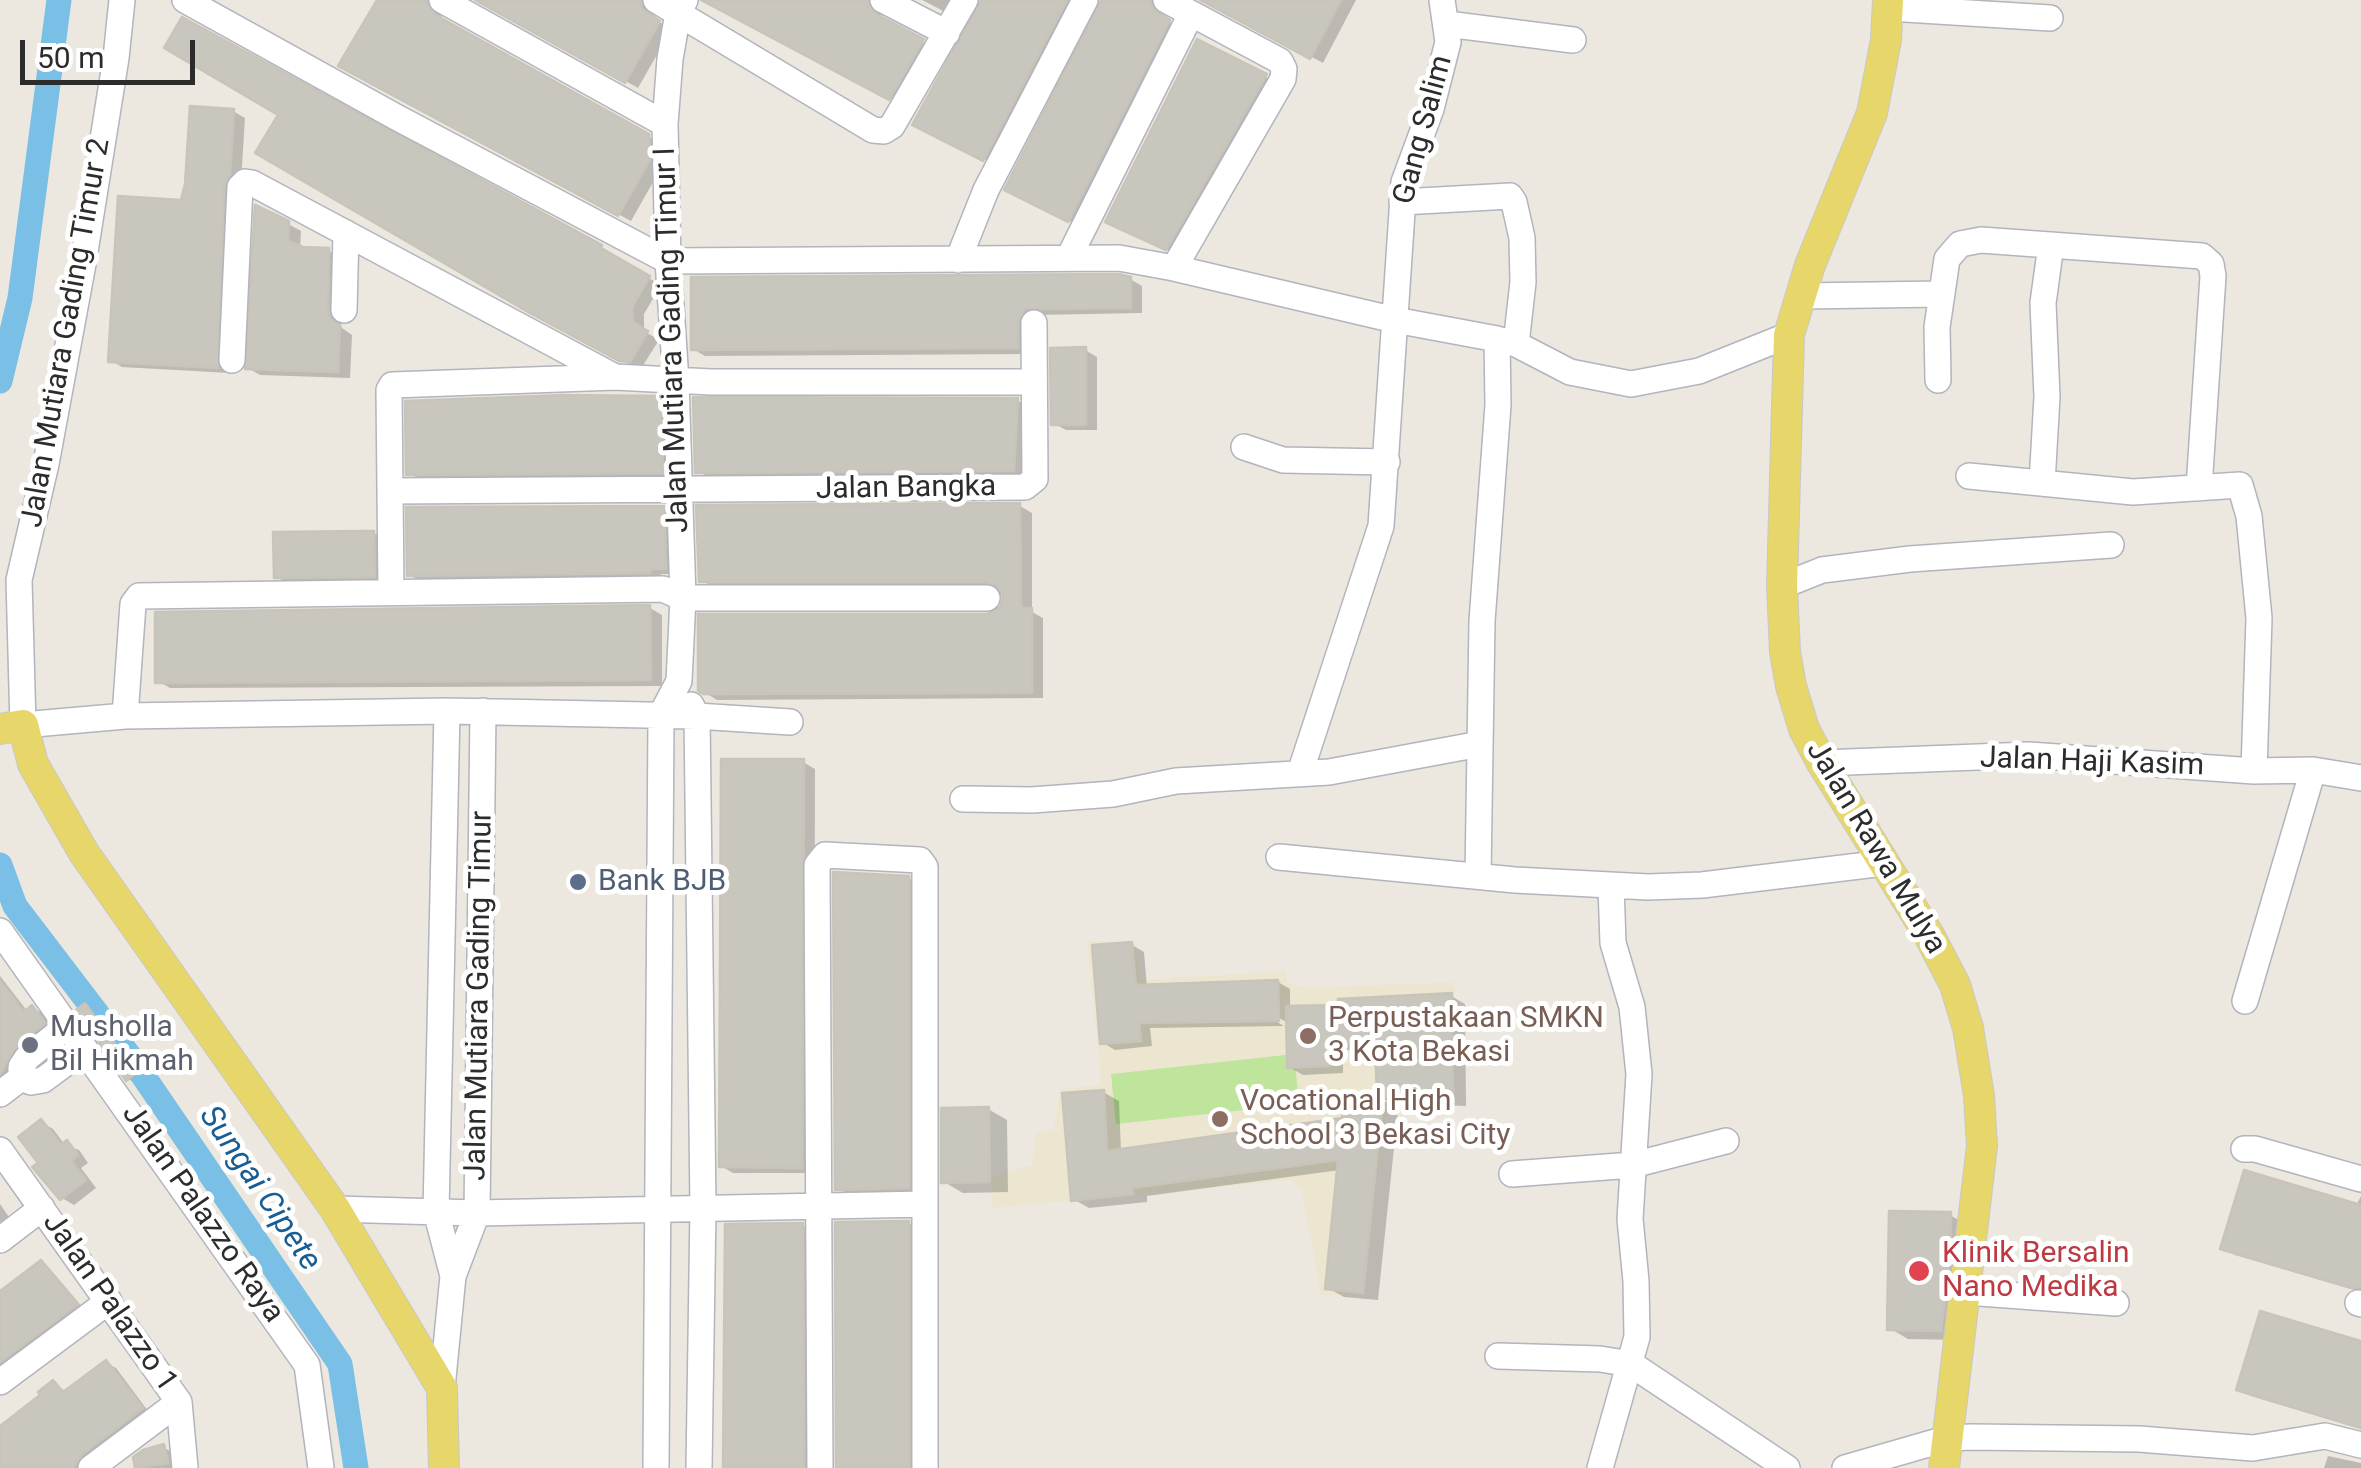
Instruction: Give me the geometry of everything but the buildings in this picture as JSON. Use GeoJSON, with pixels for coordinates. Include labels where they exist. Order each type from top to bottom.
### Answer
{"type":"FeatureCollection","features":[{"type":"Feature","properties":{"kind":"main road","name":"Jalan Rawa Mulya"},"geometry":{"type":"LineString","coordinates":[[1888,4],[1872,113],[1810,265],[1789,335],[1782,586],[1785,652],[1804,729],[1946,968],[1968,1028],[1982,1146],[1947,1453]]}},
{"type":"Feature","properties":{"kind":"main road","name":"Jalan Mutiara Gading Timur"},"geometry":{"type":"LineString","coordinates":[[9,728],[84,852],[334,1209],[442,1388],[444,1468]]}},
{"type":"Feature","properties":{"kind":"street","name":"Jalan Mutiara Gading Timur 2"},"geometry":{"type":"LineString","coordinates":[[9,728],[20,580],[84,264],[122,0]]}},
{"type":"Feature","properties":{"kind":"street"},"geometry":{"type":"LineString","coordinates":[[185,0],[396,118],[668,261],[1119,258],[1506,342],[1570,372],[1631,384],[1699,371],[1789,335]]}},
{"type":"Feature","properties":{"kind":"street"},"geometry":{"type":"LineString","coordinates":[[442,0],[665,124]]}},
{"type":"Feature","properties":{"kind":"street"},"geometry":{"type":"LineString","coordinates":[[883,0],[947,34]]}},
{"type":"Feature","properties":{"kind":"street"},"geometry":{"type":"LineString","coordinates":[[673,4],[873,130],[884,131],[892,126],[965,0]]}},
{"type":"Feature","properties":{"kind":"street"},"geometry":{"type":"LineString","coordinates":[[958,260],[986,190],[1085,0]]}},
{"type":"Feature","properties":{"kind":"street"},"geometry":{"type":"LineString","coordinates":[[1166,0],[1280,61],[1284,69],[1283,78],[1174,268]]}},
{"type":"Feature","properties":{"kind":"street","name":"Jalan Mutiara Gading Timur I"},"geometry":{"type":"LineString","coordinates":[[661,715],[680,682],[683,598],[665,124],[673,4]]}},
{"type":"Feature","properties":{"kind":"street"},"geometry":{"type":"LineString","coordinates":[[1888,4],[2050,18]]}},
{"type":"Feature","properties":{"kind":"street"},"geometry":{"type":"LineString","coordinates":[[1445,12],[1572,40]]}},
{"type":"Feature","properties":{"kind":"street","name":"Gang Salim"},"geometry":{"type":"LineString","coordinates":[[1300,772],[1381,526],[1402,202],[1409,162],[1431,109],[1448,42],[1445,12]]}},
{"type":"Feature","properties":{"kind":"street"},"geometry":{"type":"LineString","coordinates":[[1069,257],[1191,14]]}},
{"type":"Feature","properties":{"kind":"street"},"geometry":{"type":"LineString","coordinates":[[232,360],[240,187],[245,182],[615,377]]}},
{"type":"Feature","properties":{"kind":"street"},"geometry":{"type":"LineString","coordinates":[[1402,202],[1510,196],[1522,238],[1524,282],[1506,342],[1498,405],[1482,622],[1478,874]]}},
{"type":"Feature","properties":{"kind":"street"},"geometry":{"type":"LineString","coordinates":[[344,310],[346,233]]}},
{"type":"Feature","properties":{"kind":"street"},"geometry":{"type":"LineString","coordinates":[[1938,380],[1938,327],[1947,259],[1960,244],[1980,240],[2202,256],[2210,264],[2213,276],[2199,488]]}},
{"type":"Feature","properties":{"kind":"street"},"geometry":{"type":"LineString","coordinates":[[2042,483],[2047,396],[2044,303],[2051,245]]}},
{"type":"Feature","properties":{"kind":"street"},"geometry":{"type":"LineString","coordinates":[[1801,296],[1942,294]]}},
{"type":"Feature","properties":{"kind":"street","name":"Jalan Bangka"},"geometry":{"type":"LineString","coordinates":[[677,490],[1025,487],[1035,479],[1034,323]]}},
{"type":"Feature","properties":{"kind":"street"},"geometry":{"type":"LineString","coordinates":[[390,592],[392,386],[615,377],[676,381],[1034,382]]}},
{"type":"Feature","properties":{"kind":"street"},"geometry":{"type":"LineString","coordinates":[[1244,447],[1283,460],[1387,462]]}},
{"type":"Feature","properties":{"kind":"street"},"geometry":{"type":"LineString","coordinates":[[1969,476],[2133,492],[2240,485],[2249,516],[2259,618],[2254,771]]}},
{"type":"Feature","properties":{"kind":"street"},"geometry":{"type":"LineString","coordinates":[[390,491],[677,490]]}},
{"type":"Feature","properties":{"kind":"street"},"geometry":{"type":"LineString","coordinates":[[1782,586],[1822,570],[1910,559],[2111,545]]}},
{"type":"Feature","properties":{"kind":"street"},"geometry":{"type":"LineString","coordinates":[[125,716],[132,604],[139,596],[662,589],[683,598],[986,598]]}},
{"type":"Feature","properties":{"kind":"street","name":"Jalan Mutiara Gading Timur I"},"geometry":{"type":"LineString","coordinates":[[680,682],[697,716]]}},
{"type":"Feature","properties":{"kind":"street"},"geometry":{"type":"LineString","coordinates":[[9,728],[125,716],[447,711],[697,716],[790,722]]}},
{"type":"Feature","properties":{"kind":"street","name":"Jalan Mutiara Gading Timur"},"geometry":{"type":"LineString","coordinates":[[447,711],[436,1212],[453,1276]]}},
{"type":"Feature","properties":{"kind":"street","name":"Jalan Mutiara Gading Timur"},"geometry":{"type":"LineString","coordinates":[[442,1388],[453,1276],[477,1213],[483,712]]}},
{"type":"Feature","properties":{"kind":"street"},"geometry":{"type":"LineString","coordinates":[[656,1468],[661,715]]}},
{"type":"Feature","properties":{"kind":"street"},"geometry":{"type":"LineString","coordinates":[[697,716],[703,1208],[699,1468]]}},
{"type":"Feature","properties":{"kind":"street"},"geometry":{"type":"LineString","coordinates":[[963,800],[1112,794],[1176,781],[1329,772],[1480,744]]}},
{"type":"Feature","properties":{"kind":"street","name":"Jalan Haji Kasim"},"geometry":{"type":"LineString","coordinates":[[1822,763],[2029,755],[2254,771],[2313,770],[2361,778]]}},
{"type":"Feature","properties":{"kind":"street"},"geometry":{"type":"LineString","coordinates":[[2244,1001],[2313,770]]}},
{"type":"Feature","properties":{"kind":"street"},"geometry":{"type":"LineString","coordinates":[[820,1468],[817,865],[825,855],[920,860],[925,868],[925,1468]]}},
{"type":"Feature","properties":{"kind":"street"},"geometry":{"type":"LineString","coordinates":[[1279,857],[1611,886],[1702,885],[1884,863]]}},
{"type":"Feature","properties":{"kind":"street"},"geometry":{"type":"LineString","coordinates":[[1600,1468],[1631,1364],[1637,1324],[1630,1218],[1639,1074],[1632,1007],[1614,943],[1611,886]]}},
{"type":"Feature","properties":{"kind":"street","name":"Jalan Palazzo Raya"},"geometry":{"type":"LineString","coordinates":[[0,931],[307,1364],[321,1468]]}},
{"type":"Feature","properties":{"kind":"street"},"geometry":{"type":"LineString","coordinates":[[21,1078],[27,1058],[68,1025]]}},
{"type":"Feature","properties":{"kind":"street"},"geometry":{"type":"LineString","coordinates":[[21,1078],[31,1082],[43,1080],[84,1049]]}},
{"type":"Feature","properties":{"kind":"street"},"geometry":{"type":"LineString","coordinates":[[0,1094],[21,1078]]}},
{"type":"Feature","properties":{"kind":"street"},"geometry":{"type":"LineString","coordinates":[[1512,1174],[1633,1165],[1726,1141]]}},
{"type":"Feature","properties":{"kind":"street"},"geometry":{"type":"LineString","coordinates":[[2244,1149],[2361,1178]]}},
{"type":"Feature","properties":{"kind":"street","name":"Jalan Palazzo 1"},"geometry":{"type":"LineString","coordinates":[[0,1150],[179,1402],[185,1468]]}},
{"type":"Feature","properties":{"kind":"street"},"geometry":{"type":"LineString","coordinates":[[334,1209],[477,1213],[924,1204]]}},
{"type":"Feature","properties":{"kind":"street"},"geometry":{"type":"LineString","coordinates":[[0,1240],[42,1208]]}},
{"type":"Feature","properties":{"kind":"street"},"geometry":{"type":"LineString","coordinates":[[1966,1292],[2116,1303]]}},
{"type":"Feature","properties":{"kind":"street"},"geometry":{"type":"LineString","coordinates":[[0,1382],[109,1301]]}},
{"type":"Feature","properties":{"kind":"street"},"geometry":{"type":"LineString","coordinates":[[1498,1356],[1600,1359],[1631,1364],[1787,1468]]}},
{"type":"Feature","properties":{"kind":"street"},"geometry":{"type":"LineString","coordinates":[[91,1468],[179,1402]]}},
{"type":"Feature","properties":{"kind":"street"},"geometry":{"type":"LineString","coordinates":[[1844,1468],[1947,1453],[2139,1439],[2252,1448],[2314,1436],[2361,1445]]}},
{"type":"Feature","properties":{"kind":"shaded area","name":"Vocational High School 3 Bekasi City"},"geometry":{"type":"Polygon","coordinates":[[[1087,941],[1135,941],[1140,980],[1285,971],[1288,983],[1307,988],[1454,982],[1454,1107],[1386,1105],[1363,1294],[1321,1295],[1301,1189],[1291,1180],[992,1208],[991,1177],[1032,1165],[1036,1132],[1054,1130],[1060,1089],[1099,1085],[1087,941]]]}},
{"type":"Feature","properties":{"kind":"green space"},"geometry":{"type":"Polygon","coordinates":[[[1294,1054],[1299,1104],[1116,1124],[1111,1074],[1294,1054]]]}},
{"type":"Feature","properties":{"kind":"waterway","name":"Sungai Cipete"},"geometry":{"type":"LineString","coordinates":[[0,381],[20,298],[59,0]]}},
{"type":"Feature","properties":{"kind":"waterway","name":"Sungai Cipete"},"geometry":{"type":"LineString","coordinates":[[0,865],[15,906],[131,1058],[340,1364],[356,1468]]}},
{"type":"Feature","properties":{"kind":"place","name":"Bank BJB"},"geometry":{"type":"Point","coordinates":[578,882]}},
{"type":"Feature","properties":{"kind":"place","name":"Perpustakaan SMKN 3 Kota Bekasi"},"geometry":{"type":"Point","coordinates":[1308,1036]}},
{"type":"Feature","properties":{"kind":"place","name":"Musholla Bil Hikmah"},"geometry":{"type":"Point","coordinates":[30,1045]}},
{"type":"Feature","properties":{"kind":"place","name":"Vocational High School 3 Bekasi City"},"geometry":{"type":"Point","coordinates":[1220,1119]}},
{"type":"Feature","properties":{"kind":"place","name":"Klinik Bersalin Nano Medika"},"geometry":{"type":"Point","coordinates":[1919,1271]}}]}
